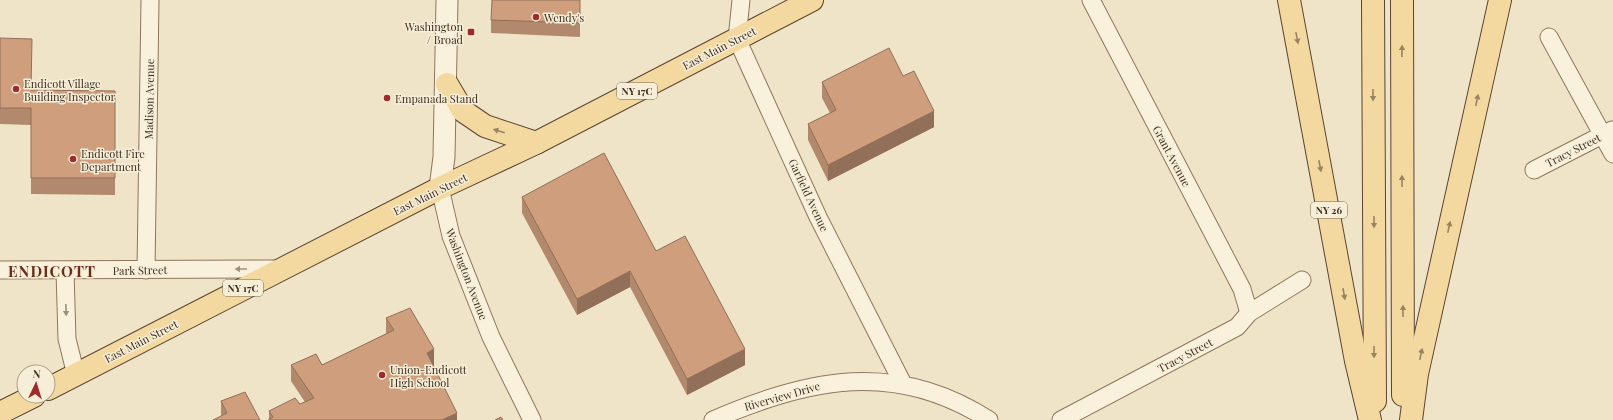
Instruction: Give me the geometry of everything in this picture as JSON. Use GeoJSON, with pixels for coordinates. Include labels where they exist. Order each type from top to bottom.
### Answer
{"type":"FeatureCollection","features":[{"type":"Feature","properties":{"kind":"main road","name":"East Main Street"},"geometry":{"type":"LineString","coordinates":[[56,385],[440,188],[536,144],[812,0]]}},
{"type":"Feature","properties":{"kind":"main road","name":"NY 26"},"geometry":{"type":"LineString","coordinates":[[1289,0],[1356,361],[1370,420]]}},
{"type":"Feature","properties":{"kind":"main road"},"geometry":{"type":"LineString","coordinates":[[1373,0],[1375,420]]}},
{"type":"Feature","properties":{"kind":"main road"},"geometry":{"type":"LineString","coordinates":[[1402,0],[1403,420]]}},
{"type":"Feature","properties":{"kind":"main road"},"geometry":{"type":"LineString","coordinates":[[1411,420],[1417,374],[1500,0]]}},
{"type":"Feature","properties":{"kind":"main road"},"geometry":{"type":"LineString","coordinates":[[447,84],[463,111],[485,126],[536,144]]}},
{"type":"Feature","properties":{"kind":"main road"},"geometry":{"type":"LineString","coordinates":[[0,413],[18,404]]}},
{"type":"Feature","properties":{"kind":"street","name":"Madison Avenue"},"geometry":{"type":"LineString","coordinates":[[146,270],[150,0]]}},
{"type":"Feature","properties":{"kind":"street","name":"Washington Avenue"},"geometry":{"type":"LineString","coordinates":[[447,0],[447,84],[444,157],[440,188],[451,236],[491,337],[532,420]]}},
{"type":"Feature","properties":{"kind":"street"},"geometry":{"type":"LineString","coordinates":[[737,39],[741,0]]}},
{"type":"Feature","properties":{"kind":"street","name":"Grant Avenue"},"geometry":{"type":"LineString","coordinates":[[1091,0],[1242,289],[1249,313]]}},
{"type":"Feature","properties":{"kind":"street"},"geometry":{"type":"LineString","coordinates":[[1550,37],[1608,132],[1613,154]]}},
{"type":"Feature","properties":{"kind":"street","name":"Garfield Avenue"},"geometry":{"type":"LineString","coordinates":[[737,39],[818,217],[903,384]]}},
{"type":"Feature","properties":{"kind":"street","name":"Tracy Street"},"geometry":{"type":"LineString","coordinates":[[1534,170],[1608,132]]}},
{"type":"Feature","properties":{"kind":"street","name":"Park Street"},"geometry":{"type":"LineString","coordinates":[[0,270],[280,269]]}},
{"type":"Feature","properties":{"kind":"street"},"geometry":{"type":"LineString","coordinates":[[65,270],[68,339],[76,375]]}},
{"type":"Feature","properties":{"kind":"street","name":"Tracy Street"},"geometry":{"type":"LineString","coordinates":[[1061,420],[1237,327],[1249,313],[1302,280]]}},
{"type":"Feature","properties":{"kind":"street","name":"Riverview Drive"},"geometry":{"type":"LineString","coordinates":[[713,420],[743,407],[816,385],[867,380],[903,384],[930,390],[977,412],[989,420]]}},
{"type":"Feature","properties":{"kind":"building","name":"Wendy's"},"geometry":{"type":"Polygon","coordinates":[[[492,0],[580,0],[580,23],[491,20],[492,0]]]}},
{"type":"Feature","properties":{"kind":"building","name":"Endicott Fire Department"},"geometry":{"type":"Polygon","coordinates":[[[0,38],[32,39],[31,90],[115,91],[115,178],[31,178],[31,108],[0,108],[0,38]]]}},
{"type":"Feature","properties":{"kind":"building"},"geometry":{"type":"Polygon","coordinates":[[[889,48],[903,76],[914,71],[934,111],[828,165],[808,124],[836,110],[822,82],[889,48]]]}},
{"type":"Feature","properties":{"kind":"building"},"geometry":{"type":"Polygon","coordinates":[[[604,153],[656,251],[685,236],[745,349],[687,379],[630,271],[577,299],[522,197],[604,153]]]}},
{"type":"Feature","properties":{"kind":"building","name":"Union-Endicott High School"},"geometry":{"type":"Polygon","coordinates":[[[410,308],[434,349],[427,353],[457,413],[442,420],[268,420],[273,417],[269,411],[295,398],[300,404],[314,398],[291,365],[316,354],[322,365],[394,330],[386,318],[410,308]]]}},
{"type":"Feature","properties":{"kind":"building"},"geometry":{"type":"Polygon","coordinates":[[[245,392],[260,420],[213,420],[227,413],[221,401],[245,392]]]}},
{"type":"Feature","properties":{"kind":"building"},"geometry":{"type":"Polygon","coordinates":[[[501,417],[503,420],[495,420],[501,417]]]}},
{"type":"Feature","properties":{"kind":"place","name":"Wendy's"},"geometry":{"type":"Point","coordinates":[536,17]}},
{"type":"Feature","properties":{"kind":"place","name":"Washington / Broad"},"geometry":{"type":"Point","coordinates":[471,32]}},
{"type":"Feature","properties":{"kind":"place","name":"Endicott Village Building Inspector"},"geometry":{"type":"Point","coordinates":[16,89]}},
{"type":"Feature","properties":{"kind":"place","name":"Empanada Stand"},"geometry":{"type":"Point","coordinates":[387,98]}},
{"type":"Feature","properties":{"kind":"place","name":"Endicott Fire Department"},"geometry":{"type":"Point","coordinates":[73,159]}},
{"type":"Feature","properties":{"kind":"place","name":"Union-Endicott High School"},"geometry":{"type":"Point","coordinates":[382,375]}},
{"type":"Feature","properties":{"kind":"district","name":"ENDICOTT"},"geometry":{"type":"Point","coordinates":[52,271]}}]}
